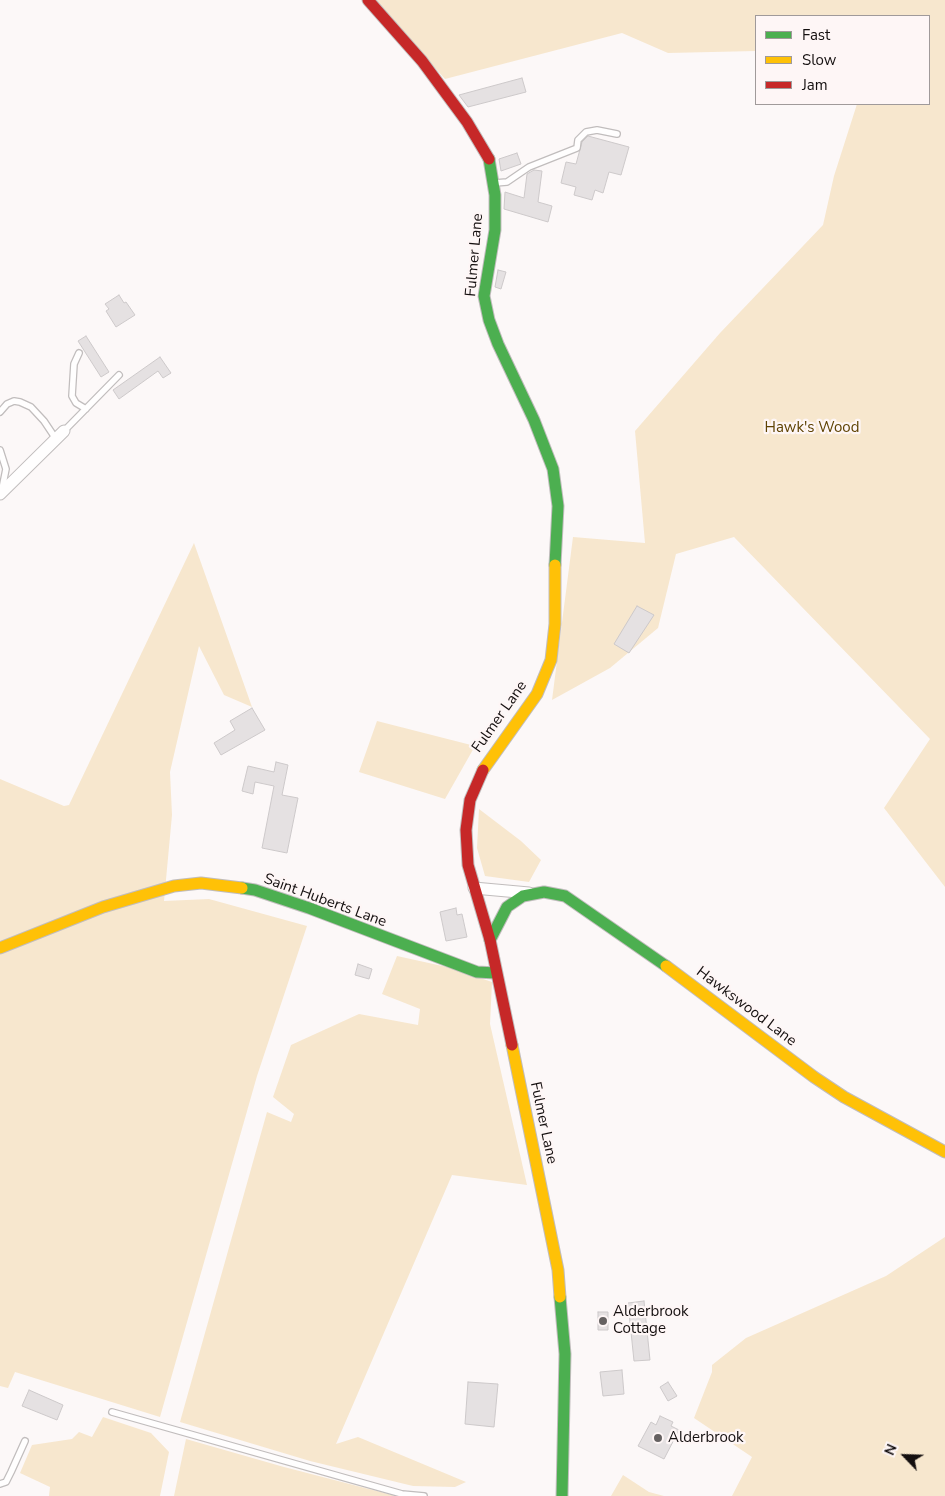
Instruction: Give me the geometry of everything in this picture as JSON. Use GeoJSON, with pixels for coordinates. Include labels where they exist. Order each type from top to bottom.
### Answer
{"type":"FeatureCollection","features":[{"type":"Feature","properties":{"kind":"street","name":"Fulmer Lane"},"geometry":{"type":"LineString","coordinates":[[368,0],[422,61],[467,122],[489,156],[493,184],[495,230],[484,296],[489,320],[498,344],[534,420],[553,469],[558,506],[554,583],[555,624],[551,660],[537,694],[483,769],[470,800],[466,830],[468,865],[490,940],[558,1270],[565,1354],[562,1496]]}},
{"type":"Feature","properties":{"kind":"street"},"geometry":{"type":"LineString","coordinates":[[0,493],[60,435]]}},
{"type":"Feature","properties":{"kind":"street","name":"Saint Huberts Lane"},"geometry":{"type":"LineString","coordinates":[[0,948],[103,907],[174,886],[200,883],[255,890],[309,908],[477,972],[496,973]]}},
{"type":"Feature","properties":{"kind":"street","name":"Hawkswood Lane"},"geometry":{"type":"LineString","coordinates":[[474,888],[529,893],[554,893],[565,896],[587,909],[705,994],[814,1077],[844,1097],[945,1152]]}},
{"type":"Feature","properties":{"kind":"street"},"geometry":{"type":"LineString","coordinates":[[490,940],[507,908],[529,893]]}},
{"type":"Feature","properties":{"kind":"lane"},"geometry":{"type":"LineString","coordinates":[[493,184],[507,182],[529,167],[577,148],[578,140],[586,132],[597,130],[617,134]]}},
{"type":"Feature","properties":{"kind":"lane"},"geometry":{"type":"LineString","coordinates":[[79,353],[74,364],[72,396],[76,403],[86,409]]}},
{"type":"Feature","properties":{"kind":"lane"},"geometry":{"type":"LineString","coordinates":[[0,412],[7,404],[14,401],[20,402],[31,407],[60,435],[119,375]]}},
{"type":"Feature","properties":{"kind":"lane"},"geometry":{"type":"LineString","coordinates":[[0,450],[6,469],[0,493]]}},
{"type":"Feature","properties":{"kind":"lane"},"geometry":{"type":"LineString","coordinates":[[112,1412],[402,1494],[424,1496]]}},
{"type":"Feature","properties":{"kind":"lane"},"geometry":{"type":"LineString","coordinates":[[0,1484],[6,1482],[25,1440]]}},
{"type":"Feature","properties":{"kind":"green space","name":"Hawk's Wood"},"geometry":{"type":"Polygon","coordinates":[[[373,0],[945,0],[945,887],[884,808],[930,739],[734,537],[676,554],[658,628],[610,668],[552,700],[573,537],[645,543],[635,431],[720,333],[823,225],[834,176],[857,105],[930,105],[930,15],[755,15],[755,51],[668,53],[622,33],[445,79],[373,0]]]}},
{"type":"Feature","properties":{"kind":"green space"},"geometry":{"type":"Polygon","coordinates":[[[194,543],[252,707],[224,695],[199,646],[170,772],[172,815],[164,901],[209,899],[307,926],[257,1076],[160,1417],[15,1372],[8,1388],[0,1386],[0,779],[64,806],[69,805],[194,543]]]}},
{"type":"Feature","properties":{"kind":"green space"},"geometry":{"type":"Polygon","coordinates":[[[377,721],[475,746],[445,799],[359,772],[377,721]]]}},
{"type":"Feature","properties":{"kind":"green space"},"geometry":{"type":"Polygon","coordinates":[[[479,809],[521,841],[541,860],[529,882],[485,876],[477,848],[479,809]]]}},
{"type":"Feature","properties":{"kind":"green space"},"geometry":{"type":"Polygon","coordinates":[[[397,956],[447,967],[492,982],[490,1024],[527,1185],[452,1175],[336,1444],[358,1437],[466,1482],[455,1487],[413,1486],[310,1461],[180,1422],[267,1112],[291,1122],[294,1114],[273,1097],[291,1045],[359,1014],[418,1025],[420,1009],[382,994],[397,956]]]}},
{"type":"Feature","properties":{"kind":"green space"},"geometry":{"type":"Polygon","coordinates":[[[945,1237],[945,1496],[732,1496],[752,1457],[694,1418],[712,1372],[712,1365],[746,1338],[886,1276],[945,1237]]]}},
{"type":"Feature","properties":{"kind":"green space"},"geometry":{"type":"Polygon","coordinates":[[[103,1417],[151,1433],[169,1452],[160,1496],[49,1496],[50,1487],[20,1473],[32,1445],[72,1439],[79,1432],[92,1437],[103,1417]]]}},
{"type":"Feature","properties":{"kind":"green space"},"geometry":{"type":"Polygon","coordinates":[[[186,1439],[284,1467],[396,1496],[174,1496],[186,1439]]]}},
{"type":"Feature","properties":{"kind":"green space"},"geometry":{"type":"Polygon","coordinates":[[[623,1475],[649,1492],[664,1496],[611,1496],[623,1475]]]}},
{"type":"Feature","properties":{"kind":"building"},"geometry":{"type":"Polygon","coordinates":[[[522,78],[526,92],[468,107],[459,95],[522,78]]]}},
{"type":"Feature","properties":{"kind":"building"},"geometry":{"type":"Polygon","coordinates":[[[588,136],[629,147],[621,175],[609,172],[603,193],[595,190],[592,200],[574,195],[576,187],[561,183],[566,162],[576,164],[582,142],[588,136]]]}},
{"type":"Feature","properties":{"kind":"building"},"geometry":{"type":"Polygon","coordinates":[[[517,153],[521,164],[501,171],[499,159],[517,153]]]}},
{"type":"Feature","properties":{"kind":"building"},"geometry":{"type":"Polygon","coordinates":[[[534,170],[542,171],[538,202],[552,206],[548,222],[504,209],[505,192],[524,198],[527,174],[534,170]]]}},
{"type":"Feature","properties":{"kind":"building"},"geometry":{"type":"Polygon","coordinates":[[[498,270],[506,272],[501,289],[495,287],[498,270]]]}},
{"type":"Feature","properties":{"kind":"building"},"geometry":{"type":"Polygon","coordinates":[[[119,295],[135,315],[116,327],[106,311],[109,309],[105,304],[119,295]]]}},
{"type":"Feature","properties":{"kind":"building"},"geometry":{"type":"Polygon","coordinates":[[[86,336],[109,372],[101,377],[78,341],[86,336]]]}},
{"type":"Feature","properties":{"kind":"building"},"geometry":{"type":"Polygon","coordinates":[[[160,357],[171,373],[163,378],[158,371],[119,399],[113,390],[160,357]]]}},
{"type":"Feature","properties":{"kind":"building"},"geometry":{"type":"Polygon","coordinates":[[[637,606],[654,615],[629,653],[614,644],[637,606]]]}},
{"type":"Feature","properties":{"kind":"building"},"geometry":{"type":"Polygon","coordinates":[[[252,708],[265,730],[221,755],[214,743],[235,730],[230,721],[252,708]]]}},
{"type":"Feature","properties":{"kind":"building"},"geometry":{"type":"Polygon","coordinates":[[[276,762],[288,765],[282,795],[298,798],[287,853],[262,848],[274,786],[255,782],[253,794],[242,791],[248,766],[274,772],[276,762]]]}},
{"type":"Feature","properties":{"kind":"building"},"geometry":{"type":"Polygon","coordinates":[[[456,908],[457,915],[462,914],[467,937],[446,941],[440,912],[456,908]]]}},
{"type":"Feature","properties":{"kind":"building"},"geometry":{"type":"Polygon","coordinates":[[[358,964],[372,969],[369,979],[355,975],[358,964]]]}},
{"type":"Feature","properties":{"kind":"building"},"geometry":{"type":"Polygon","coordinates":[[[644,1301],[650,1360],[634,1361],[628,1303],[644,1301]]]}},
{"type":"Feature","properties":{"kind":"building","name":"Alderbrook Cottage"},"geometry":{"type":"Polygon","coordinates":[[[598,1312],[608,1312],[608,1330],[598,1330],[598,1312]]]}},
{"type":"Feature","properties":{"kind":"building"},"geometry":{"type":"Polygon","coordinates":[[[622,1370],[624,1394],[603,1396],[600,1372],[622,1370]]]}},
{"type":"Feature","properties":{"kind":"building"},"geometry":{"type":"Polygon","coordinates":[[[468,1382],[498,1384],[494,1427],[465,1424],[468,1382]]]}},
{"type":"Feature","properties":{"kind":"building"},"geometry":{"type":"Polygon","coordinates":[[[668,1382],[677,1396],[668,1401],[660,1387],[668,1382]]]}},
{"type":"Feature","properties":{"kind":"building"},"geometry":{"type":"Polygon","coordinates":[[[29,1390],[63,1405],[57,1420],[22,1406],[29,1390]]]}},
{"type":"Feature","properties":{"kind":"building","name":"Alderbrook"},"geometry":{"type":"Polygon","coordinates":[[[660,1416],[673,1422],[671,1426],[679,1430],[664,1459],[638,1446],[651,1422],[656,1425],[660,1416]]]}},
{"type":"Feature","properties":{"kind":"traffic: fast"},"geometry":{"type":"LineString","coordinates":[[489,159],[495,195],[495,230],[484,296],[489,320],[498,344],[534,420],[553,469],[558,506],[555,565]]}},
{"type":"Feature","properties":{"kind":"traffic: fast"},"geometry":{"type":"LineString","coordinates":[[242,888],[255,890],[309,908],[477,972],[496,973]]}},
{"type":"Feature","properties":{"kind":"traffic: fast"},"geometry":{"type":"LineString","coordinates":[[490,940],[507,907],[523,896],[544,892],[565,896],[666,966]]}},
{"type":"Feature","properties":{"kind":"traffic: fast"},"geometry":{"type":"LineString","coordinates":[[560,1297],[565,1354],[562,1496]]}},
{"type":"Feature","properties":{"kind":"traffic: slow"},"geometry":{"type":"LineString","coordinates":[[483,770],[537,694],[551,660],[555,624],[555,565]]}},
{"type":"Feature","properties":{"kind":"traffic: slow"},"geometry":{"type":"LineString","coordinates":[[0,948],[103,907],[174,886],[201,883],[242,888]]}},
{"type":"Feature","properties":{"kind":"traffic: slow"},"geometry":{"type":"LineString","coordinates":[[666,966],[814,1077],[844,1097],[945,1152]]}},
{"type":"Feature","properties":{"kind":"traffic: slow"},"geometry":{"type":"LineString","coordinates":[[512,1045],[558,1270],[560,1297]]}},
{"type":"Feature","properties":{"kind":"traffic: jam"},"geometry":{"type":"LineString","coordinates":[[368,0],[422,61],[467,122],[489,159]]}},
{"type":"Feature","properties":{"kind":"traffic: jam"},"geometry":{"type":"LineString","coordinates":[[483,770],[470,800],[466,830],[468,865],[490,940],[512,1045]]}},
{"type":"Feature","properties":{"kind":"place","name":"Alderbrook Cottage"},"geometry":{"type":"Point","coordinates":[603,1321]}},
{"type":"Feature","properties":{"kind":"place","name":"Alderbrook"},"geometry":{"type":"Point","coordinates":[658,1438]}}]}
